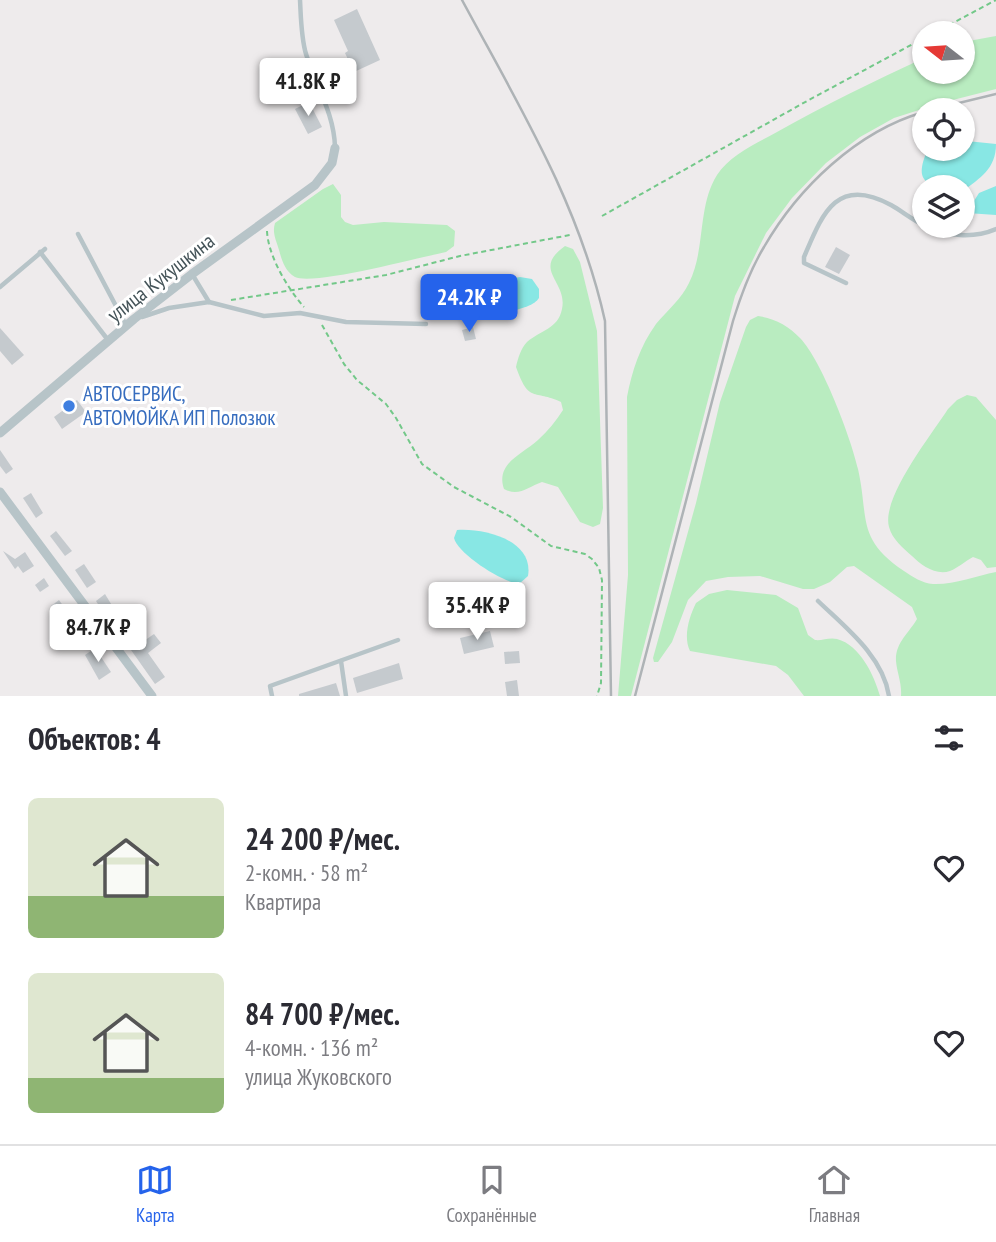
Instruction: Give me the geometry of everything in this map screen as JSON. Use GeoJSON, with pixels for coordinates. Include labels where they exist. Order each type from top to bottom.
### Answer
{"type":"FeatureCollection","features":[{"type":"Feature","properties":{"kind":"street","name":"улица Кукушкина"},"geometry":{"type":"LineString","coordinates":[[0,433],[192,274],[315,185],[332,163],[335,148]]}},
{"type":"Feature","properties":{"kind":"street"},"geometry":{"type":"LineString","coordinates":[[0,492],[152,696]]}},
{"type":"Feature","properties":{"kind":"lane"},"geometry":{"type":"LineString","coordinates":[[300,0],[306,55],[328,107],[335,133],[335,148]]}},
{"type":"Feature","properties":{"kind":"lane"},"geometry":{"type":"LineString","coordinates":[[846,283],[804,263],[821,217],[838,200],[857,195],[879,199],[912,218]]}},
{"type":"Feature","properties":{"kind":"lane"},"geometry":{"type":"LineString","coordinates":[[975,234],[996,229]]}},
{"type":"Feature","properties":{"kind":"lane"},"geometry":{"type":"LineString","coordinates":[[78,234],[130,323],[169,309],[209,302],[264,316],[300,313],[346,322],[426,324]]}},
{"type":"Feature","properties":{"kind":"lane"},"geometry":{"type":"LineString","coordinates":[[0,286],[42,251],[109,341]]}},
{"type":"Feature","properties":{"kind":"lane"},"geometry":{"type":"LineString","coordinates":[[192,274],[209,302]]}},
{"type":"Feature","properties":{"kind":"lane"},"geometry":{"type":"LineString","coordinates":[[818,601],[871,656],[882,675],[889,696]]}},
{"type":"Feature","properties":{"kind":"lane"},"geometry":{"type":"LineString","coordinates":[[272,696],[270,686],[398,640]]}},
{"type":"Feature","properties":{"kind":"lane"},"geometry":{"type":"LineString","coordinates":[[341,661],[346,696]]}},
{"type":"Feature","properties":{"kind":"path"},"geometry":{"type":"LineString","coordinates":[[957,21],[996,0]]}},
{"type":"Feature","properties":{"kind":"path"},"geometry":{"type":"LineString","coordinates":[[602,216],[912,44]]}},
{"type":"Feature","properties":{"kind":"path"},"geometry":{"type":"LineString","coordinates":[[267,219],[267,238],[290,291],[320,321],[357,380],[386,404],[422,464],[454,487],[511,517],[551,546],[573,550],[592,559],[599,568],[602,580],[601,683],[597,696]]}},
{"type":"Feature","properties":{"kind":"path"},"geometry":{"type":"LineString","coordinates":[[227,301],[386,275],[460,256],[570,235]]}},
{"type":"Feature","properties":{"kind":"green space"},"geometry":{"type":"Polygon","coordinates":[[[996,36],[996,89],[961,98],[912,98],[912,112],[894,118],[860,137],[826,163],[792,198],[766,233],[735,296],[631,696],[618,696],[628,575],[627,397],[634,368],[645,341],[689,283],[698,256],[707,201],[717,175],[729,161],[753,145],[912,64],[912,84],[975,84],[975,40],[996,36]]]}},
{"type":"Feature","properties":{"kind":"green space"},"geometry":{"type":"Polygon","coordinates":[[[333,184],[341,195],[341,217],[345,222],[353,225],[384,222],[447,225],[455,231],[454,246],[446,252],[368,270],[323,278],[295,277],[283,262],[275,236],[275,223],[333,184]]]}},
{"type":"Feature","properties":{"kind":"green space"},"geometry":{"type":"Polygon","coordinates":[[[565,246],[573,249],[580,262],[597,331],[603,508],[600,524],[593,527],[580,522],[558,487],[542,482],[514,492],[504,489],[502,480],[503,472],[512,460],[542,437],[563,410],[561,402],[529,391],[516,367],[525,344],[553,325],[560,316],[562,299],[551,262],[555,254],[565,246]]]}},
{"type":"Feature","properties":{"kind":"green space"},"geometry":{"type":"Polygon","coordinates":[[[758,316],[791,330],[809,349],[817,364],[835,400],[849,439],[858,469],[867,526],[878,548],[904,571],[929,583],[948,583],[996,572],[996,696],[901,696],[896,655],[900,643],[917,619],[912,607],[854,566],[847,567],[830,582],[814,589],[803,589],[760,576],[706,581],[688,600],[672,642],[658,662],[654,662],[720,402],[746,327],[750,320],[758,316]]]}},
{"type":"Feature","properties":{"kind":"green space"},"geometry":{"type":"Polygon","coordinates":[[[967,395],[976,397],[996,420],[996,567],[987,568],[981,560],[973,557],[953,570],[939,572],[920,563],[898,543],[890,531],[889,515],[909,466],[948,409],[967,395]]]}},
{"type":"Feature","properties":{"kind":"green space"},"geometry":{"type":"Polygon","coordinates":[[[727,590],[776,595],[798,608],[808,635],[815,640],[837,639],[853,647],[870,670],[880,696],[804,696],[788,675],[776,666],[690,651],[688,627],[696,603],[709,594],[727,590]]]}},
{"type":"Feature","properties":{"kind":"water"},"geometry":{"type":"Polygon","coordinates":[[[975,142],[996,144],[990,166],[975,182],[975,175],[923,175],[923,161],[975,161],[975,142]]]}},
{"type":"Feature","properties":{"kind":"water"},"geometry":{"type":"Polygon","coordinates":[[[996,186],[996,215],[975,214],[975,199],[979,193],[996,186]]]}},
{"type":"Feature","properties":{"kind":"water"},"geometry":{"type":"Polygon","coordinates":[[[520,277],[532,279],[539,289],[539,298],[534,303],[515,310],[491,313],[464,308],[462,297],[471,286],[520,277]]]}},
{"type":"Feature","properties":{"kind":"water"},"geometry":{"type":"Polygon","coordinates":[[[457,530],[493,534],[515,545],[528,564],[528,576],[519,584],[482,566],[457,544],[454,538],[457,530]]]}},
{"type":"Feature","properties":{"kind":"building"},"geometry":{"type":"Polygon","coordinates":[[[357,9],[380,60],[354,72],[334,20],[357,9]]]}},
{"type":"Feature","properties":{"kind":"building"},"geometry":{"type":"Polygon","coordinates":[[[300,68],[309,84],[297,90],[289,74],[300,68]]]}},
{"type":"Feature","properties":{"kind":"building"},"geometry":{"type":"Polygon","coordinates":[[[309,102],[322,127],[308,134],[295,109],[309,102]]]}},
{"type":"Feature","properties":{"kind":"building"},"geometry":{"type":"Polygon","coordinates":[[[836,247],[850,255],[839,274],[825,267],[836,247]]]}},
{"type":"Feature","properties":{"kind":"building"},"geometry":{"type":"Polygon","coordinates":[[[473,327],[476,339],[465,341],[462,330],[473,327]]]}},
{"type":"Feature","properties":{"kind":"building"},"geometry":{"type":"Polygon","coordinates":[[[0,328],[24,355],[12,365],[0,351],[0,328]]]}},
{"type":"Feature","properties":{"kind":"building"},"geometry":{"type":"Polygon","coordinates":[[[77,400],[86,412],[62,429],[54,417],[77,400]]]}},
{"type":"Feature","properties":{"kind":"building"},"geometry":{"type":"Polygon","coordinates":[[[0,450],[13,469],[6,474],[0,466],[0,450]]]}},
{"type":"Feature","properties":{"kind":"building"},"geometry":{"type":"Polygon","coordinates":[[[31,493],[43,513],[36,518],[23,498],[31,493]]]}},
{"type":"Feature","properties":{"kind":"building"},"geometry":{"type":"Polygon","coordinates":[[[56,531],[72,551],[65,556],[50,536],[56,531]]]}},
{"type":"Feature","properties":{"kind":"building"},"geometry":{"type":"Polygon","coordinates":[[[3,551],[15,559],[25,552],[34,566],[23,573],[18,566],[15,569],[3,551]]]}},
{"type":"Feature","properties":{"kind":"building"},"geometry":{"type":"Polygon","coordinates":[[[84,564],[96,582],[87,588],[75,570],[84,564]]]}},
{"type":"Feature","properties":{"kind":"building"},"geometry":{"type":"Polygon","coordinates":[[[44,578],[49,586],[40,592],[35,585],[44,578]]]}},
{"type":"Feature","properties":{"kind":"building"},"geometry":{"type":"Polygon","coordinates":[[[105,594],[119,617],[110,623],[96,601],[105,594]]]}},
{"type":"Feature","properties":{"kind":"building"},"geometry":{"type":"Polygon","coordinates":[[[59,600],[64,607],[56,613],[51,606],[59,600]]]}},
{"type":"Feature","properties":{"kind":"building"},"geometry":{"type":"Polygon","coordinates":[[[82,628],[87,635],[75,644],[70,637],[82,628]]]}},
{"type":"Feature","properties":{"kind":"building"},"geometry":{"type":"Polygon","coordinates":[[[490,631],[494,647],[464,654],[460,638],[490,631]]]}},
{"type":"Feature","properties":{"kind":"building"},"geometry":{"type":"Polygon","coordinates":[[[154,634],[161,643],[148,653],[165,677],[155,684],[131,650],[154,634]]]}},
{"type":"Feature","properties":{"kind":"building"},"geometry":{"type":"Polygon","coordinates":[[[95,648],[111,672],[99,680],[85,655],[95,648]]]}},
{"type":"Feature","properties":{"kind":"building"},"geometry":{"type":"Polygon","coordinates":[[[519,651],[520,663],[505,664],[504,652],[519,651]]]}},
{"type":"Feature","properties":{"kind":"building"},"geometry":{"type":"Polygon","coordinates":[[[399,663],[403,679],[357,693],[353,678],[399,663]]]}},
{"type":"Feature","properties":{"kind":"building"},"geometry":{"type":"Polygon","coordinates":[[[517,680],[519,696],[507,696],[505,682],[517,680]]]}},
{"type":"Feature","properties":{"kind":"building"},"geometry":{"type":"Polygon","coordinates":[[[336,683],[340,696],[299,696],[299,694],[336,683]]]}},
{"type":"Feature","properties":{"kind":"railway"},"geometry":{"type":"LineString","coordinates":[[462,0],[525,117],[563,196],[580,236],[605,321],[611,696]]}},
{"type":"Feature","properties":{"kind":"railway"},"geometry":{"type":"LineString","coordinates":[[975,99],[996,94]]}},
{"type":"Feature","properties":{"kind":"railway"},"geometry":{"type":"LineString","coordinates":[[635,696],[733,321],[754,265],[794,204],[832,164],[876,133],[912,116]]}},
{"type":"Feature","properties":{"kind":"place","name":"АВТОСЕРВИС, АВТОМОЙКА ИП Полозюк"},"geometry":{"type":"Point","coordinates":[69,406]}}]}
